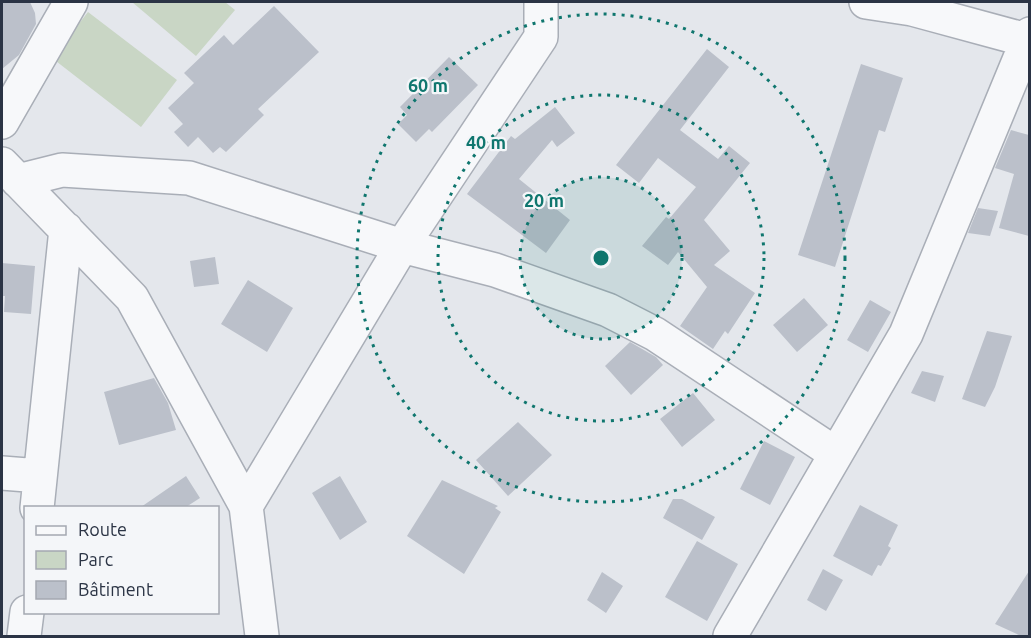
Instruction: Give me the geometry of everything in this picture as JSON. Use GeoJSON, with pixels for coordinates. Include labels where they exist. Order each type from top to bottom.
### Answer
{"type":"FeatureCollection","features":[{"type":"Feature","properties":{"kind":"street"},"geometry":{"type":"LineString","coordinates":[[2,122],[71,2]]}},
{"type":"Feature","properties":{"kind":"street"},"geometry":{"type":"LineString","coordinates":[[246,506],[402,246],[541,37],[541,2]]}},
{"type":"Feature","properties":{"kind":"street"},"geometry":{"type":"LineString","coordinates":[[730,636],[906,334],[1029,39],[912,9],[866,2]]}},
{"type":"Feature","properties":{"kind":"street"},"geometry":{"type":"LineString","coordinates":[[10,172],[62,170],[189,178],[402,246],[495,270],[608,310],[655,334],[836,453]]}},
{"type":"Feature","properties":{"kind":"street"},"geometry":{"type":"LineString","coordinates":[[10,172],[132,298],[246,506],[262,636]]}},
{"type":"Feature","properties":{"kind":"street"},"geometry":{"type":"LineString","coordinates":[[2,472],[39,492],[66,229]]}},
{"type":"Feature","properties":{"kind":"street"},"geometry":{"type":"LineString","coordinates":[[24,636],[27,614]]}},
{"type":"Feature","properties":{"kind":"green space"},"geometry":{"type":"Polygon","coordinates":[[[132,2],[225,2],[235,10],[196,56],[132,2]]]}},
{"type":"Feature","properties":{"kind":"green space"},"geometry":{"type":"Polygon","coordinates":[[[88,12],[177,80],[141,127],[52,58],[88,12]]]}},
{"type":"Feature","properties":{"kind":"building"},"geometry":{"type":"Polygon","coordinates":[[[2,2],[30,2],[35,13],[36,24],[19,55],[2,69],[2,2]]]}},
{"type":"Feature","properties":{"kind":"building"},"geometry":{"type":"Polygon","coordinates":[[[274,6],[319,52],[258,109],[264,115],[226,152],[220,147],[213,153],[198,137],[188,147],[174,132],[183,124],[168,108],[194,83],[184,73],[224,35],[233,45],[274,6]]]}},
{"type":"Feature","properties":{"kind":"building"},"geometry":{"type":"Polygon","coordinates":[[[707,49],[729,67],[680,130],[718,159],[729,146],[750,163],[704,220],[730,251],[714,265],[755,293],[728,334],[725,331],[713,349],[680,326],[707,287],[678,252],[668,265],[642,246],[666,217],[669,219],[696,187],[658,158],[639,183],[616,165],[707,49]]]}},
{"type":"Feature","properties":{"kind":"building"},"geometry":{"type":"Polygon","coordinates":[[[449,57],[478,85],[432,132],[429,129],[416,142],[398,124],[407,115],[400,107],[449,57]]]}},
{"type":"Feature","properties":{"kind":"building"},"geometry":{"type":"Polygon","coordinates":[[[861,64],[903,78],[885,132],[879,130],[835,267],[798,255],[861,64]]]}},
{"type":"Feature","properties":{"kind":"building"},"geometry":{"type":"Polygon","coordinates":[[[555,107],[575,133],[557,147],[552,140],[519,179],[570,220],[546,253],[467,194],[511,136],[515,139],[555,107]]]}},
{"type":"Feature","properties":{"kind":"building"},"geometry":{"type":"Polygon","coordinates":[[[1011,130],[1029,135],[1029,236],[999,228],[1014,174],[995,168],[1011,130]]]}},
{"type":"Feature","properties":{"kind":"building"},"geometry":{"type":"Polygon","coordinates":[[[978,208],[998,211],[990,236],[968,233],[978,208]]]}},
{"type":"Feature","properties":{"kind":"building"},"geometry":{"type":"Polygon","coordinates":[[[215,257],[219,284],[194,287],[190,261],[215,257]]]}},
{"type":"Feature","properties":{"kind":"building"},"geometry":{"type":"Polygon","coordinates":[[[2,263],[35,266],[31,314],[4,312],[2,263]]]}},
{"type":"Feature","properties":{"kind":"building"},"geometry":{"type":"Polygon","coordinates":[[[248,280],[293,308],[267,352],[221,324],[248,280]]]}},
{"type":"Feature","properties":{"kind":"building"},"geometry":{"type":"Polygon","coordinates":[[[804,298],[828,325],[797,352],[773,325],[804,298]]]}},
{"type":"Feature","properties":{"kind":"building"},"geometry":{"type":"Polygon","coordinates":[[[870,300],[891,312],[868,352],[847,340],[870,300]]]}},
{"type":"Feature","properties":{"kind":"building"},"geometry":{"type":"Polygon","coordinates":[[[987,331],[1012,336],[995,387],[985,407],[962,399],[987,331]]]}},
{"type":"Feature","properties":{"kind":"building"},"geometry":{"type":"Polygon","coordinates":[[[630,342],[656,357],[663,365],[631,395],[605,366],[630,342]]]}},
{"type":"Feature","properties":{"kind":"building"},"geometry":{"type":"Polygon","coordinates":[[[922,371],[944,376],[935,402],[911,393],[922,371]]]}},
{"type":"Feature","properties":{"kind":"building"},"geometry":{"type":"Polygon","coordinates":[[[154,378],[168,403],[176,430],[119,445],[104,392],[154,378]]]}},
{"type":"Feature","properties":{"kind":"building"},"geometry":{"type":"Polygon","coordinates":[[[693,393],[715,420],[682,447],[660,419],[693,393]]]}},
{"type":"Feature","properties":{"kind":"building"},"geometry":{"type":"Polygon","coordinates":[[[518,422],[552,455],[508,496],[476,460],[518,422]]]}},
{"type":"Feature","properties":{"kind":"building"},"geometry":{"type":"Polygon","coordinates":[[[764,441],[795,457],[770,505],[740,489],[764,441]]]}},
{"type":"Feature","properties":{"kind":"building"},"geometry":{"type":"Polygon","coordinates":[[[186,476],[200,498],[188,506],[142,506],[186,476]]]}},
{"type":"Feature","properties":{"kind":"building"},"geometry":{"type":"Polygon","coordinates":[[[340,476],[367,522],[340,540],[312,493],[340,476]]]}},
{"type":"Feature","properties":{"kind":"building"},"geometry":{"type":"Polygon","coordinates":[[[442,480],[498,506],[495,508],[501,512],[464,574],[407,536],[442,480]]]}},
{"type":"Feature","properties":{"kind":"building"},"geometry":{"type":"Polygon","coordinates":[[[673,499],[682,499],[715,517],[702,540],[663,518],[673,499]]]}},
{"type":"Feature","properties":{"kind":"building"},"geometry":{"type":"Polygon","coordinates":[[[860,505],[898,525],[888,546],[891,548],[881,566],[878,565],[872,576],[833,556],[860,505]]]}},
{"type":"Feature","properties":{"kind":"building"},"geometry":{"type":"Polygon","coordinates":[[[697,541],[738,564],[707,621],[665,597],[697,541]]]}},
{"type":"Feature","properties":{"kind":"building"},"geometry":{"type":"Polygon","coordinates":[[[823,569],[843,580],[826,611],[807,600],[823,569]]]}},
{"type":"Feature","properties":{"kind":"building"},"geometry":{"type":"Polygon","coordinates":[[[1029,571],[1029,636],[1021,636],[995,624],[1029,571]]]}},
{"type":"Feature","properties":{"kind":"building"},"geometry":{"type":"Polygon","coordinates":[[[602,572],[623,586],[606,613],[587,600],[602,572]]]}}]}
